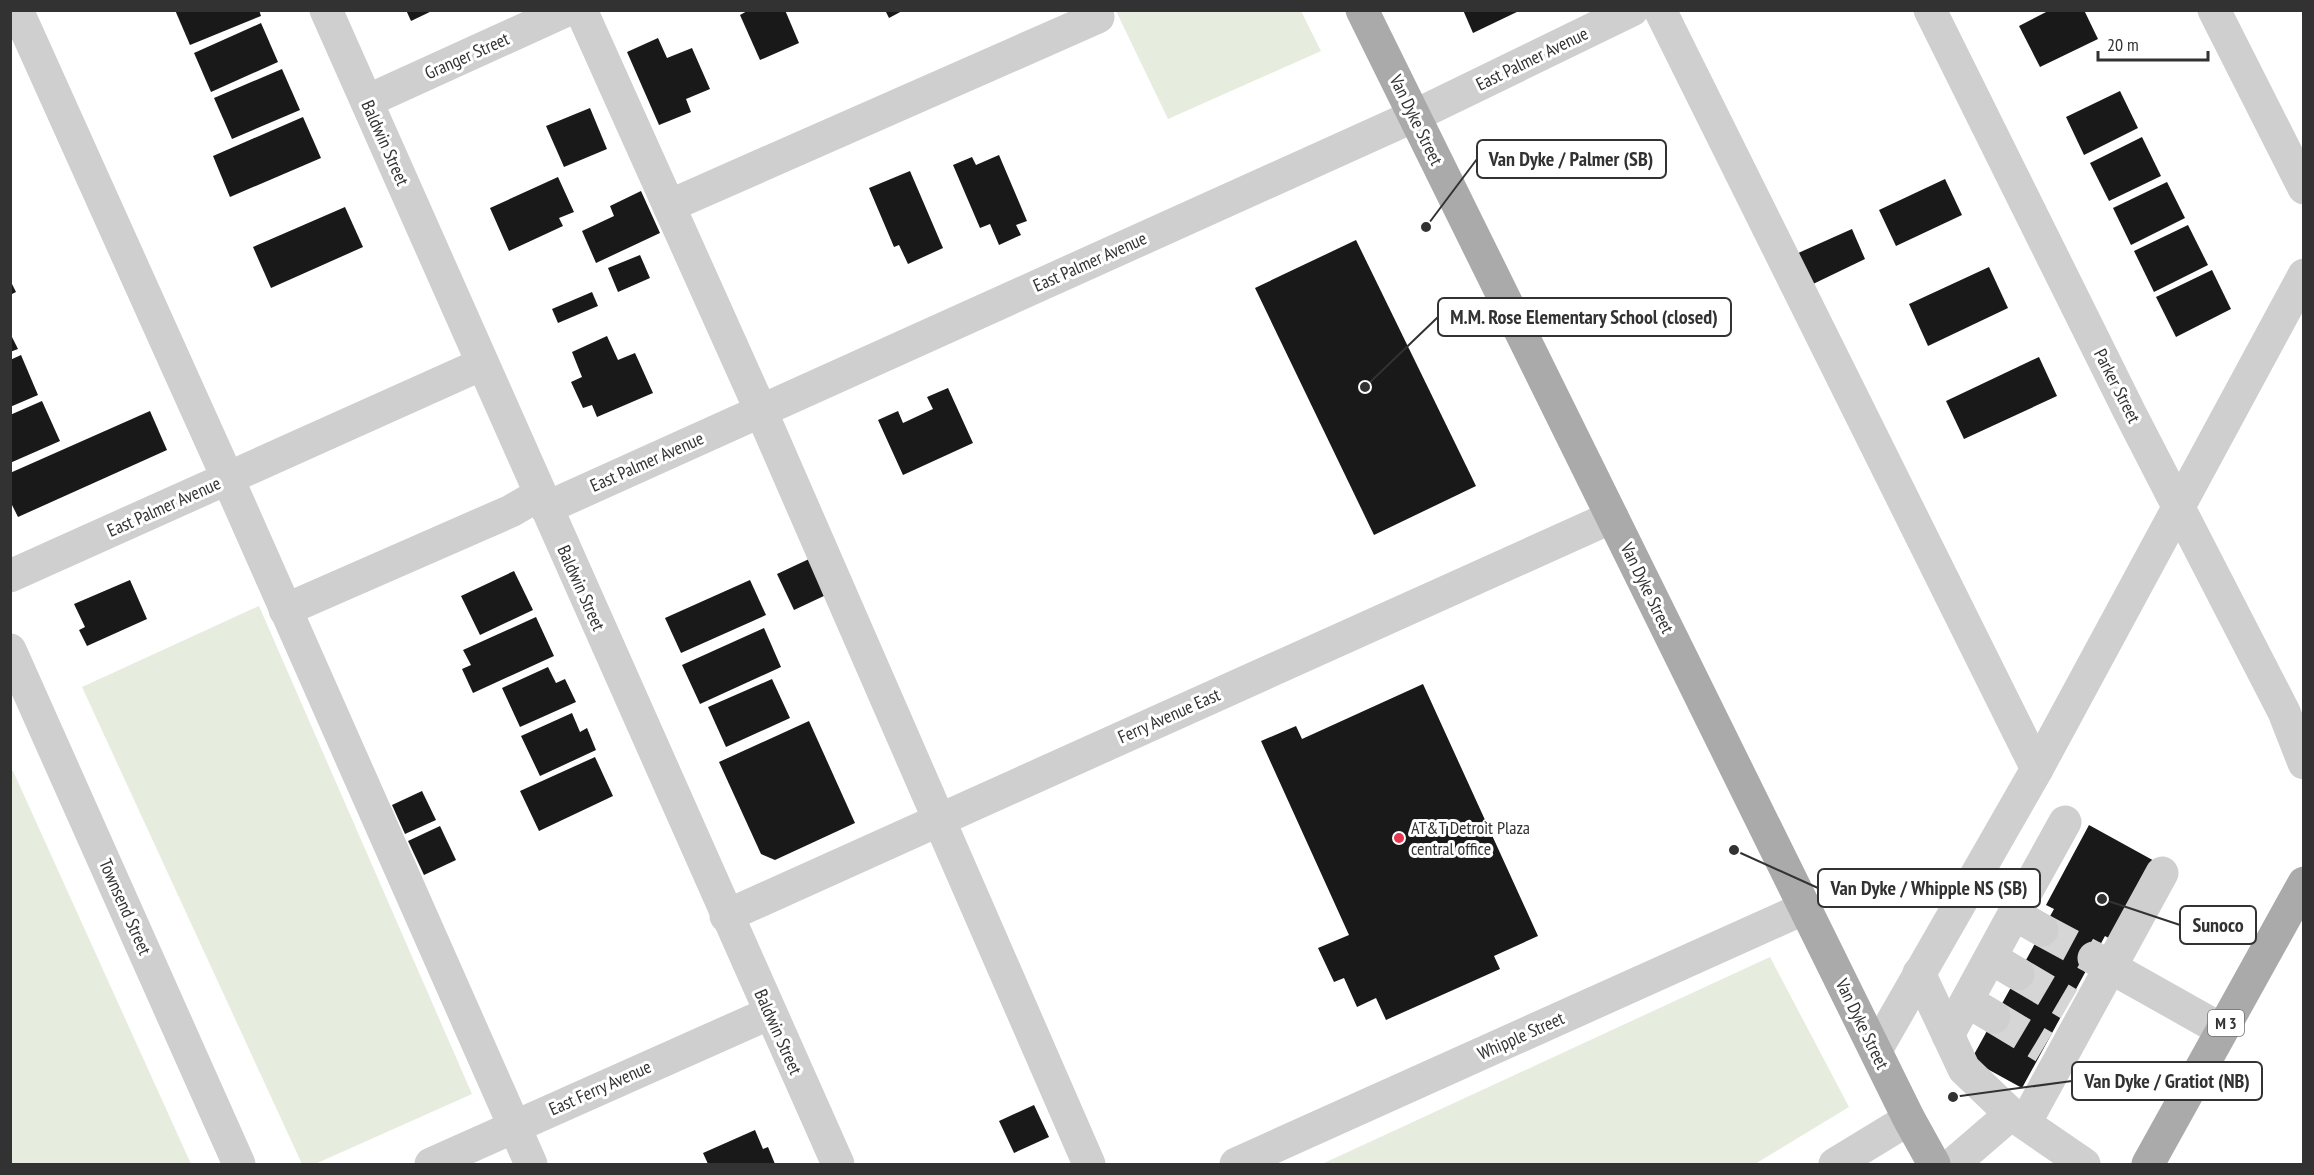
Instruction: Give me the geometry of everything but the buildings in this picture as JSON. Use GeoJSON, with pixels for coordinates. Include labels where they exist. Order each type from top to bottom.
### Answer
{"type":"FeatureCollection","features":[{"type":"Feature","properties":{"kind":"main road","name":"Van Dyke Street"},"geometry":{"type":"LineString","coordinates":[[1362,10],[1909,1119],[1934,1164]]}},
{"type":"Feature","properties":{"kind":"main road","name":"M 3"},"geometry":{"type":"LineString","coordinates":[[2148,1164],[2304,883]]}},
{"type":"Feature","properties":{"kind":"street"},"geometry":{"type":"LineString","coordinates":[[16,10],[228,479],[531,1164]]}},
{"type":"Feature","properties":{"kind":"street","name":"Baldwin Street"},"geometry":{"type":"LineString","coordinates":[[326,10],[838,1164]]}},
{"type":"Feature","properties":{"kind":"street","name":"Granger Street"},"geometry":{"type":"LineString","coordinates":[[367,101],[567,10]]}},
{"type":"Feature","properties":{"kind":"street"},"geometry":{"type":"LineString","coordinates":[[581,10],[761,411],[1089,1164]]}},
{"type":"Feature","properties":{"kind":"street"},"geometry":{"type":"LineString","coordinates":[[669,206],[1098,17],[1095,10]]}},
{"type":"Feature","properties":{"kind":"street","name":"East Palmer Avenue"},"geometry":{"type":"LineString","coordinates":[[285,610],[511,511],[543,501],[761,411],[1414,116],[1632,10]]}},
{"type":"Feature","properties":{"kind":"street"},"geometry":{"type":"LineString","coordinates":[[1660,10],[2037,769]]}},
{"type":"Feature","properties":{"kind":"street","name":"Parker Street"},"geometry":{"type":"LineString","coordinates":[[1930,10],[2284,712],[2304,762]]}},
{"type":"Feature","properties":{"kind":"street"},"geometry":{"type":"LineString","coordinates":[[2214,10],[2304,188]]}},
{"type":"Feature","properties":{"kind":"street"},"geometry":{"type":"LineString","coordinates":[[1876,1050],[2037,769],[2304,275]]}},
{"type":"Feature","properties":{"kind":"street","name":"East Palmer Avenue"},"geometry":{"type":"LineString","coordinates":[[10,576],[482,364]]}},
{"type":"Feature","properties":{"kind":"street","name":"Ferry Avenue East"},"geometry":{"type":"LineString","coordinates":[[726,916],[1612,517]]}},
{"type":"Feature","properties":{"kind":"street","name":"Townsend Street"},"geometry":{"type":"LineString","coordinates":[[10,650],[239,1164]]}},
{"type":"Feature","properties":{"kind":"street"},"geometry":{"type":"LineString","coordinates":[[1948,1035],[1981,1009],[2004,966],[2014,914],[2065,822]]}},
{"type":"Feature","properties":{"kind":"street"},"geometry":{"type":"LineString","coordinates":[[1953,1164],[2018,1118],[2102,962],[2162,873]]}},
{"type":"Feature","properties":{"kind":"street","name":"Whipple Street"},"geometry":{"type":"LineString","coordinates":[[1236,1164],[1805,908]]}},
{"type":"Feature","properties":{"kind":"street"},"geometry":{"type":"LineString","coordinates":[[2014,914],[2042,930]]}},
{"type":"Feature","properties":{"kind":"street"},"geometry":{"type":"LineString","coordinates":[[2102,962],[2222,1030]]}},
{"type":"Feature","properties":{"kind":"street"},"geometry":{"type":"LineString","coordinates":[[1919,974],[1964,1068],[2018,1118],[2084,1164]]}},
{"type":"Feature","properties":{"kind":"street","name":"East Ferry Avenue"},"geometry":{"type":"LineString","coordinates":[[431,1164],[770,1013]]}},
{"type":"Feature","properties":{"kind":"street"},"geometry":{"type":"LineString","coordinates":[[1835,1164],[1909,1119]]}},
{"type":"Feature","properties":{"kind":"shaded area"},"geometry":{"type":"Polygon","coordinates":[[[1116,11],[1301,11],[1321,51],[1168,119],[1116,11]]]}},
{"type":"Feature","properties":{"kind":"shaded area"},"geometry":{"type":"Polygon","coordinates":[[[259,606],[472,1094],[315,1164],[302,1164],[82,687],[259,606]]]}},
{"type":"Feature","properties":{"kind":"shaded area"},"geometry":{"type":"Polygon","coordinates":[[[13,771],[191,1164],[11,1164],[10,772],[13,771]]]}},
{"type":"Feature","properties":{"kind":"shaded area"},"geometry":{"type":"Polygon","coordinates":[[[1770,957],[1849,1107],[1755,1164],[1322,1164],[1770,957]]]}},
{"type":"Feature","properties":{"kind":"tunnel"},"geometry":{"type":"LineString","coordinates":[[2042,930],[2094,958]]}},
{"type":"Feature","properties":{"kind":"tunnel"},"geometry":{"type":"LineString","coordinates":[[2018,974],[2069,1004]]}},
{"type":"Feature","properties":{"kind":"tunnel"},"geometry":{"type":"LineString","coordinates":[[1994,1017],[2044,1047]]}},
{"type":"Feature","properties":{"kind":"place","name":"Van Dyke / Palmer (SB)"},"geometry":{"type":"Point","coordinates":[1426,227]}},
{"type":"Feature","properties":{"kind":"place","name":"M.M. Rose Elementary School (closed)"},"geometry":{"type":"Point","coordinates":[1365,387]}},
{"type":"Feature","properties":{"kind":"place","name":"AT&T Detroit Plaza central office"},"geometry":{"type":"Point","coordinates":[1399,838]}},
{"type":"Feature","properties":{"kind":"place","name":"Van Dyke / Whipple NS (SB)"},"geometry":{"type":"Point","coordinates":[1734,850]}},
{"type":"Feature","properties":{"kind":"place","name":"Sunoco"},"geometry":{"type":"Point","coordinates":[2102,899]}},
{"type":"Feature","properties":{"kind":"place","name":"Van Dyke / Gratiot (NB)"},"geometry":{"type":"Point","coordinates":[1953,1097]}}]}
